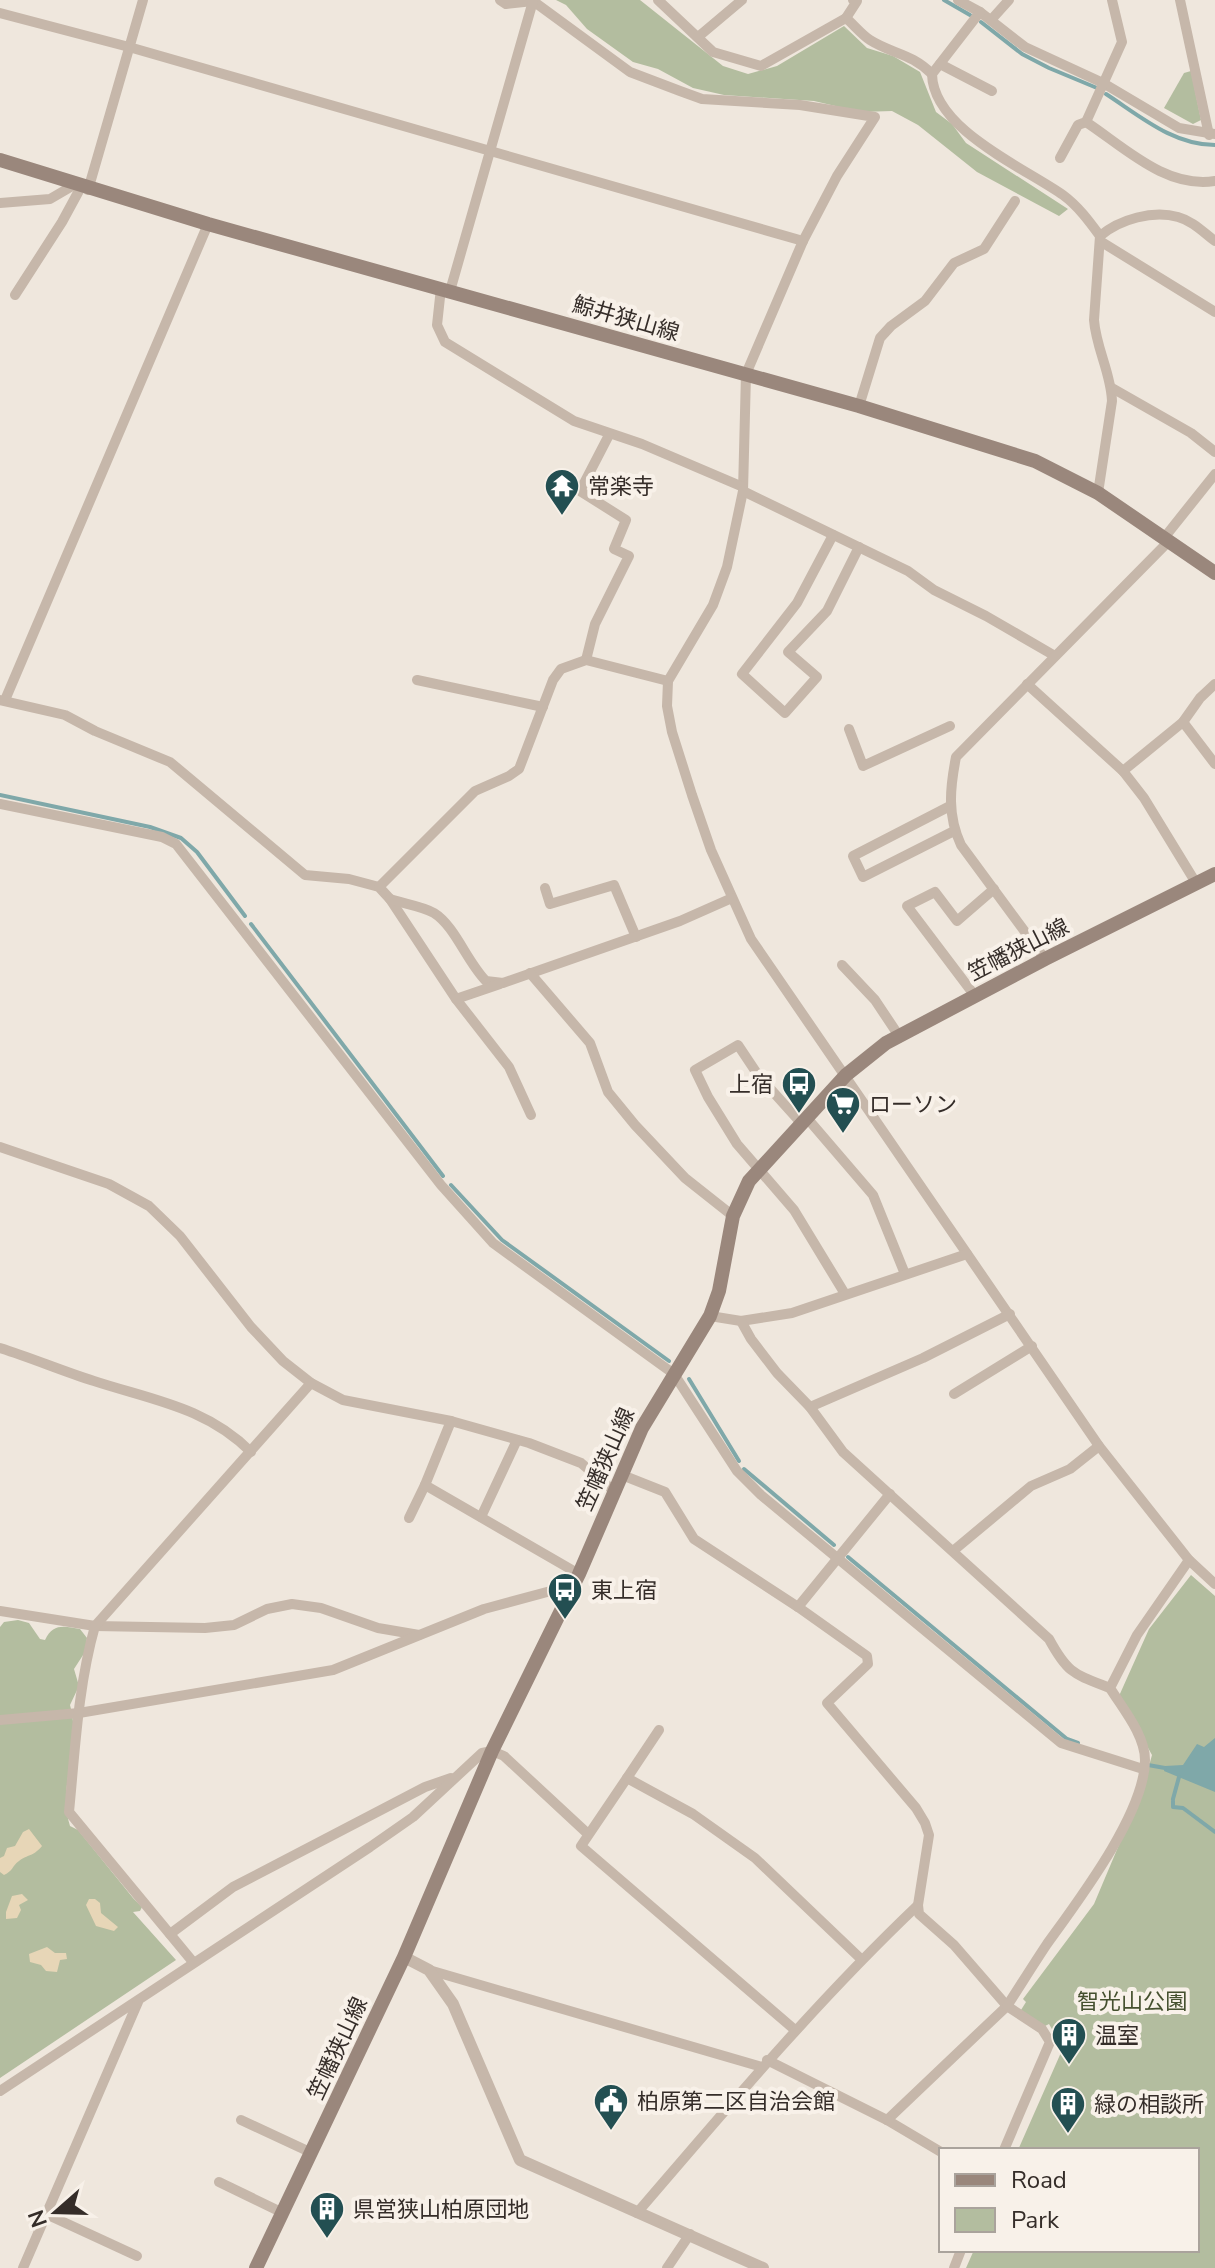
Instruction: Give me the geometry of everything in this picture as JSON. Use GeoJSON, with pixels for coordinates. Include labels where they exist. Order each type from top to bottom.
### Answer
{"type":"FeatureCollection","features":[{"type":"Feature","properties":{"kind":"main road","name":"鯨井狭山線"},"geometry":{"type":"LineString","coordinates":[[0,160],[208,224],[859,406],[1035,461],[1098,493],[1215,573]]}},
{"type":"Feature","properties":{"kind":"main road","name":"笠幡狭山線"},"geometry":{"type":"LineString","coordinates":[[256,2268],[404,1957],[492,1751],[576,1580],[642,1428],[710,1316],[719,1291],[739,1197],[758,1168],[846,1075],[865,1058],[899,1036],[1045,959],[1209,881]]}},
{"type":"Feature","properties":{"kind":"street"},"geometry":{"type":"LineString","coordinates":[[15,295],[81,187],[143,0]]}},
{"type":"Feature","properties":{"kind":"street"},"geometry":{"type":"LineString","coordinates":[[500,0],[506,4],[533,1],[630,72],[691,95],[740,103],[800,105],[875,117],[837,176],[803,241],[746,374],[743,489],[727,567],[713,605],[668,681],[667,706],[672,732],[711,850],[751,939],[1099,1446],[1189,1560],[1215,1584]]}},
{"type":"Feature","properties":{"kind":"street"},"geometry":{"type":"LineString","coordinates":[[658,0],[713,52],[761,66],[846,18],[856,0]]}},
{"type":"Feature","properties":{"kind":"street"},"geometry":{"type":"LineString","coordinates":[[698,37],[742,0]]}},
{"type":"Feature","properties":{"kind":"street"},"geometry":{"type":"LineString","coordinates":[[958,0],[980,12],[1025,47],[1103,83],[1179,128],[1212,134],[1180,0]]}},
{"type":"Feature","properties":{"kind":"street"},"geometry":{"type":"LineString","coordinates":[[991,20],[1009,0]]}},
{"type":"Feature","properties":{"kind":"street"},"geometry":{"type":"LineString","coordinates":[[1060,158],[1078,125],[1086,122],[1122,42],[1112,0]]}},
{"type":"Feature","properties":{"kind":"street"},"geometry":{"type":"LineString","coordinates":[[533,1],[446,290],[437,325],[445,342],[574,421],[642,444],[743,489],[908,571],[934,590],[1055,656]]}},
{"type":"Feature","properties":{"kind":"street"},"geometry":{"type":"LineString","coordinates":[[980,12],[936,69],[935,95],[979,143],[1063,195],[1081,212],[1100,238],[1215,312]]}},
{"type":"Feature","properties":{"kind":"street"},"geometry":{"type":"LineString","coordinates":[[0,13],[129,47],[803,241]]}},
{"type":"Feature","properties":{"kind":"street"},"geometry":{"type":"LineString","coordinates":[[846,18],[870,40],[902,52],[923,65],[992,91]]}},
{"type":"Feature","properties":{"kind":"street"},"geometry":{"type":"LineString","coordinates":[[1086,122],[1170,178],[1198,184],[1215,181]]}},
{"type":"Feature","properties":{"kind":"street"},"geometry":{"type":"LineString","coordinates":[[0,203],[50,199],[81,187]]}},
{"type":"Feature","properties":{"kind":"street"},"geometry":{"type":"LineString","coordinates":[[859,406],[880,338],[885,331],[925,301],[954,263],[984,249],[1015,201]]}},
{"type":"Feature","properties":{"kind":"street"},"geometry":{"type":"LineString","coordinates":[[1098,493],[1112,388],[1095,333],[1100,238],[1111,227],[1129,219],[1177,217],[1198,227],[1215,241]]}},
{"type":"Feature","properties":{"kind":"street"},"geometry":{"type":"LineString","coordinates":[[208,224],[2,700],[65,715],[170,762],[305,875],[349,879],[379,887],[456,999],[509,1067],[531,1115]]}},
{"type":"Feature","properties":{"kind":"street"},"geometry":{"type":"LineString","coordinates":[[1112,388],[1191,433],[1215,452]]}},
{"type":"Feature","properties":{"kind":"street"},"geometry":{"type":"LineString","coordinates":[[586,660],[595,624],[629,556],[614,549],[626,520],[580,491],[609,435]]}},
{"type":"Feature","properties":{"kind":"street"},"geometry":{"type":"LineString","coordinates":[[1045,959],[961,845],[954,831],[950,790],[956,757],[1167,539],[1215,474]]}},
{"type":"Feature","properties":{"kind":"street"},"geometry":{"type":"LineString","coordinates":[[833,535],[797,603],[742,674],[785,713],[817,677],[788,652],[827,611],[859,547]]}},
{"type":"Feature","properties":{"kind":"street"},"geometry":{"type":"LineString","coordinates":[[379,887],[475,791],[519,769],[553,680],[561,669],[586,660],[668,681]]}},
{"type":"Feature","properties":{"kind":"street"},"geometry":{"type":"LineString","coordinates":[[417,680],[543,707]]}},
{"type":"Feature","properties":{"kind":"street"},"geometry":{"type":"LineString","coordinates":[[1027,684],[1123,771],[1209,881]]}},
{"type":"Feature","properties":{"kind":"street"},"geometry":{"type":"LineString","coordinates":[[1123,771],[1183,722],[1200,698],[1215,684]]}},
{"type":"Feature","properties":{"kind":"street"},"geometry":{"type":"LineString","coordinates":[[1183,722],[1215,764]]}},
{"type":"Feature","properties":{"kind":"street"},"geometry":{"type":"LineString","coordinates":[[849,729],[863,766],[950,726]]}},
{"type":"Feature","properties":{"kind":"street"},"geometry":{"type":"LineString","coordinates":[[0,804],[162,837],[176,844],[476,1227],[493,1243],[674,1374],[737,1471],[836,1559],[1061,1743],[1144,1765]]}},
{"type":"Feature","properties":{"kind":"street"},"geometry":{"type":"LineString","coordinates":[[950,806],[853,856],[863,877],[954,831]]}},
{"type":"Feature","properties":{"kind":"street"},"geometry":{"type":"LineString","coordinates":[[545,888],[550,904],[614,885],[636,937]]}},
{"type":"Feature","properties":{"kind":"street"},"geometry":{"type":"LineString","coordinates":[[975,996],[907,906],[935,892],[957,921],[994,889]]}},
{"type":"Feature","properties":{"kind":"street"},"geometry":{"type":"LineString","coordinates":[[456,999],[636,937],[732,898]]}},
{"type":"Feature","properties":{"kind":"street"},"geometry":{"type":"LineString","coordinates":[[390,899],[432,912],[444,921],[477,973],[486,981],[503,983]]}},
{"type":"Feature","properties":{"kind":"street"},"geometry":{"type":"LineString","coordinates":[[842,965],[875,1000],[899,1036]]}},
{"type":"Feature","properties":{"kind":"street"},"geometry":{"type":"LineString","coordinates":[[530,973],[590,1043],[608,1092],[646,1140],[685,1178],[733,1216]]}},
{"type":"Feature","properties":{"kind":"street"},"geometry":{"type":"LineString","coordinates":[[845,1294],[794,1210],[737,1144],[695,1070],[738,1045],[758,1075],[873,1195],[905,1274]]}},
{"type":"Feature","properties":{"kind":"street"},"geometry":{"type":"LineString","coordinates":[[0,1147],[109,1184],[149,1206],[180,1236],[251,1327],[283,1361],[311,1383],[343,1400],[451,1421],[517,1440],[581,1463],[615,1492]]}},
{"type":"Feature","properties":{"kind":"street"},"geometry":{"type":"LineString","coordinates":[[710,1316],[741,1321],[792,1313],[967,1254]]}},
{"type":"Feature","properties":{"kind":"street"},"geometry":{"type":"LineString","coordinates":[[810,1407],[923,1358],[1010,1314]]}},
{"type":"Feature","properties":{"kind":"street"},"geometry":{"type":"LineString","coordinates":[[741,1321],[777,1373],[810,1407],[843,1452],[1049,1639],[1063,1664],[1074,1674],[1110,1688],[1141,1740],[1144,1765],[1137,1792],[1121,1832],[1091,1882],[1007,2006],[887,2120]]}},
{"type":"Feature","properties":{"kind":"street"},"geometry":{"type":"LineString","coordinates":[[954,1394],[1032,1346]]}},
{"type":"Feature","properties":{"kind":"street"},"geometry":{"type":"LineString","coordinates":[[0,1348],[189,1410],[224,1427],[251,1452]]}},
{"type":"Feature","properties":{"kind":"street"},"geometry":{"type":"LineString","coordinates":[[193,1962],[69,1812],[79,1713],[95,1626],[311,1383]]}},
{"type":"Feature","properties":{"kind":"street"},"geometry":{"type":"LineString","coordinates":[[409,1518],[451,1421]]}},
{"type":"Feature","properties":{"kind":"street"},"geometry":{"type":"LineString","coordinates":[[481,1517],[517,1440]]}},
{"type":"Feature","properties":{"kind":"street"},"geometry":{"type":"LineString","coordinates":[[953,1551],[1031,1486],[1070,1469],[1099,1446]]}},
{"type":"Feature","properties":{"kind":"street"},"geometry":{"type":"LineString","coordinates":[[622,1475],[665,1492],[694,1539],[867,1656],[868,1664],[827,1703],[916,1808],[925,1823],[929,1835],[928,1855],[919,1914],[954,1945],[1007,2006],[1042,2029],[1050,2042],[1005,2148]]}},
{"type":"Feature","properties":{"kind":"street"},"geometry":{"type":"LineString","coordinates":[[425,1485],[481,1517],[576,1580]]}},
{"type":"Feature","properties":{"kind":"street"},"geometry":{"type":"LineString","coordinates":[[798,1607],[890,1494]]}},
{"type":"Feature","properties":{"kind":"street"},"geometry":{"type":"LineString","coordinates":[[1110,1688],[1137,1635],[1189,1560]]}},
{"type":"Feature","properties":{"kind":"street"},"geometry":{"type":"LineString","coordinates":[[0,1720],[79,1713],[333,1670],[484,1609],[576,1580]]}},
{"type":"Feature","properties":{"kind":"street"},"geometry":{"type":"LineString","coordinates":[[0,1611],[95,1626],[205,1628],[234,1625],[267,1609],[292,1604],[321,1608],[378,1628],[419,1635]]}},
{"type":"Feature","properties":{"kind":"street"},"geometry":{"type":"LineString","coordinates":[[659,1730],[581,1846],[795,2030]]}},
{"type":"Feature","properties":{"kind":"street"},"geometry":{"type":"LineString","coordinates":[[0,2091],[370,1847],[413,1817],[473,1760],[492,1751],[504,1756],[588,1834]]}},
{"type":"Feature","properties":{"kind":"street"},"geometry":{"type":"LineString","coordinates":[[170,1934],[233,1887],[412,1793],[457,1776]]}},
{"type":"Feature","properties":{"kind":"street"},"geometry":{"type":"LineString","coordinates":[[627,1778],[693,1814],[755,1858],[861,1959]]}},
{"type":"Feature","properties":{"kind":"street"},"geometry":{"type":"LineString","coordinates":[[637,2213],[795,2030],[861,1959],[918,1905]]}},
{"type":"Feature","properties":{"kind":"street"},"geometry":{"type":"LineString","coordinates":[[404,1957],[429,1970],[764,2064],[887,2120],[939,2151]]}},
{"type":"Feature","properties":{"kind":"street"},"geometry":{"type":"LineString","coordinates":[[429,1970],[453,2004],[520,2160],[763,2268]]}},
{"type":"Feature","properties":{"kind":"street"},"geometry":{"type":"LineString","coordinates":[[23,2268],[139,2000]]}},
{"type":"Feature","properties":{"kind":"street"},"geometry":{"type":"LineString","coordinates":[[241,2120],[312,2153]]}},
{"type":"Feature","properties":{"kind":"street"},"geometry":{"type":"LineString","coordinates":[[219,2182],[283,2213]]}},
{"type":"Feature","properties":{"kind":"street"},"geometry":{"type":"LineString","coordinates":[[46,2214],[137,2256]]}},
{"type":"Feature","properties":{"kind":"street"},"geometry":{"type":"LineString","coordinates":[[667,2268],[690,2234]]}},
{"type":"Feature","properties":{"kind":"green space"},"geometry":{"type":"Polygon","coordinates":[[[556,0],[640,0],[723,66],[748,74],[777,66],[844,26],[867,48],[893,56],[920,72],[936,112],[952,124],[966,143],[1068,209],[1059,216],[977,172],[918,125],[892,111],[861,112],[814,101],[724,95],[693,88],[658,69],[633,62],[587,29],[566,5],[556,0]]]}},
{"type":"Feature","properties":{"kind":"green space"},"geometry":{"type":"Polygon","coordinates":[[[1191,71],[1201,120],[1193,124],[1164,108],[1184,73],[1191,71]]]}},
{"type":"Feature","properties":{"kind":"green space","name":"智光山公園"},"geometry":{"type":"Polygon","coordinates":[[[1191,1575],[1215,1596],[1215,2268],[966,2268],[973,2252],[1199,2252],[1199,2148],[1019,2148],[1063,2048],[1049,2024],[1043,2027],[1021,2010],[1026,2002],[1023,1999],[1094,1904],[1143,1788],[1152,1755],[1119,1696],[1149,1629],[1191,1575]]]}},
{"type":"Feature","properties":{"kind":"green space"},"geometry":{"type":"Polygon","coordinates":[[[18,1620],[29,1623],[40,1639],[45,1640],[55,1628],[64,1627],[80,1629],[87,1638],[85,1652],[74,1669],[79,1686],[70,1705],[73,1735],[66,1796],[70,1826],[78,1830],[142,1907],[140,1911],[133,1912],[176,1960],[0,2078],[0,1627],[4,1622],[18,1620]]]}},
{"type":"Feature","properties":{"kind":"sand"},"geometry":{"type":"Polygon","coordinates":[[[29,1829],[42,1846],[4,1875],[0,1872],[0,1858],[29,1829]]]}},
{"type":"Feature","properties":{"kind":"sand"},"geometry":{"type":"Polygon","coordinates":[[[22,1894],[28,1900],[19,1905],[21,1910],[17,1918],[6,1919],[12,1896],[22,1894]]]}},
{"type":"Feature","properties":{"kind":"sand"},"geometry":{"type":"Polygon","coordinates":[[[89,1899],[100,1903],[101,1913],[118,1927],[114,1931],[96,1926],[86,1905],[89,1899]]]}},
{"type":"Feature","properties":{"kind":"sand"},"geometry":{"type":"Polygon","coordinates":[[[47,1947],[55,1953],[66,1953],[67,1959],[60,1960],[57,1972],[46,1971],[41,1965],[30,1962],[29,1954],[47,1947]]]}},
{"type":"Feature","properties":{"kind":"water"},"geometry":{"type":"Polygon","coordinates":[[[1215,1738],[1215,1792],[1164,1771],[1165,1766],[1183,1765],[1197,1744],[1204,1747],[1215,1738]]]}},
{"type":"Feature","properties":{"kind":"waterway"},"geometry":{"type":"LineString","coordinates":[[944,0],[970,15]]}},
{"type":"Feature","properties":{"kind":"waterway"},"geometry":{"type":"LineString","coordinates":[[981,22],[1022,54],[1097,88]]}},
{"type":"Feature","properties":{"kind":"waterway"},"geometry":{"type":"LineString","coordinates":[[1106,94],[1171,135],[1215,145]]}},
{"type":"Feature","properties":{"kind":"waterway"},"geometry":{"type":"LineString","coordinates":[[0,795],[150,827],[181,838],[197,852],[245,916]]}},
{"type":"Feature","properties":{"kind":"waterway"},"geometry":{"type":"LineString","coordinates":[[251,924],[443,1176]]}},
{"type":"Feature","properties":{"kind":"waterway"},"geometry":{"type":"LineString","coordinates":[[451,1185],[502,1240],[669,1361]]}},
{"type":"Feature","properties":{"kind":"waterway"},"geometry":{"type":"LineString","coordinates":[[689,1379],[739,1461]]}},
{"type":"Feature","properties":{"kind":"waterway"},"geometry":{"type":"LineString","coordinates":[[744,1469],[834,1545]]}},
{"type":"Feature","properties":{"kind":"waterway"},"geometry":{"type":"LineString","coordinates":[[848,1557],[1067,1739],[1078,1743]]}},
{"type":"Feature","properties":{"kind":"waterway"},"geometry":{"type":"LineString","coordinates":[[1148,1765],[1165,1768]]}},
{"type":"Feature","properties":{"kind":"waterway"},"geometry":{"type":"LineString","coordinates":[[1173,1799],[1179,1777]]}},
{"type":"Feature","properties":{"kind":"waterway"},"geometry":{"type":"LineString","coordinates":[[1173,1801],[1173,1807],[1183,1808],[1215,1832]]}},
{"type":"Feature","properties":{"kind":"place","name":"常楽寺"},"geometry":{"type":"Point","coordinates":[562,517]}},
{"type":"Feature","properties":{"kind":"place","name":"上宿"},"geometry":{"type":"Point","coordinates":[799,1115]}},
{"type":"Feature","properties":{"kind":"place","name":"ローソン"},"geometry":{"type":"Point","coordinates":[843,1135]}},
{"type":"Feature","properties":{"kind":"place","name":"東上宿"},"geometry":{"type":"Point","coordinates":[565,1621]}},
{"type":"Feature","properties":{"kind":"place","name":"温室"},"geometry":{"type":"Point","coordinates":[1069,2066]}},
{"type":"Feature","properties":{"kind":"place","name":"柏原第二区自治会館"},"geometry":{"type":"Point","coordinates":[611,2132]}},
{"type":"Feature","properties":{"kind":"place","name":"緑の相談所"},"geometry":{"type":"Point","coordinates":[1068,2135]}},
{"type":"Feature","properties":{"kind":"place","name":"県営狭山柏原団地"},"geometry":{"type":"Point","coordinates":[327,2240]}}]}
